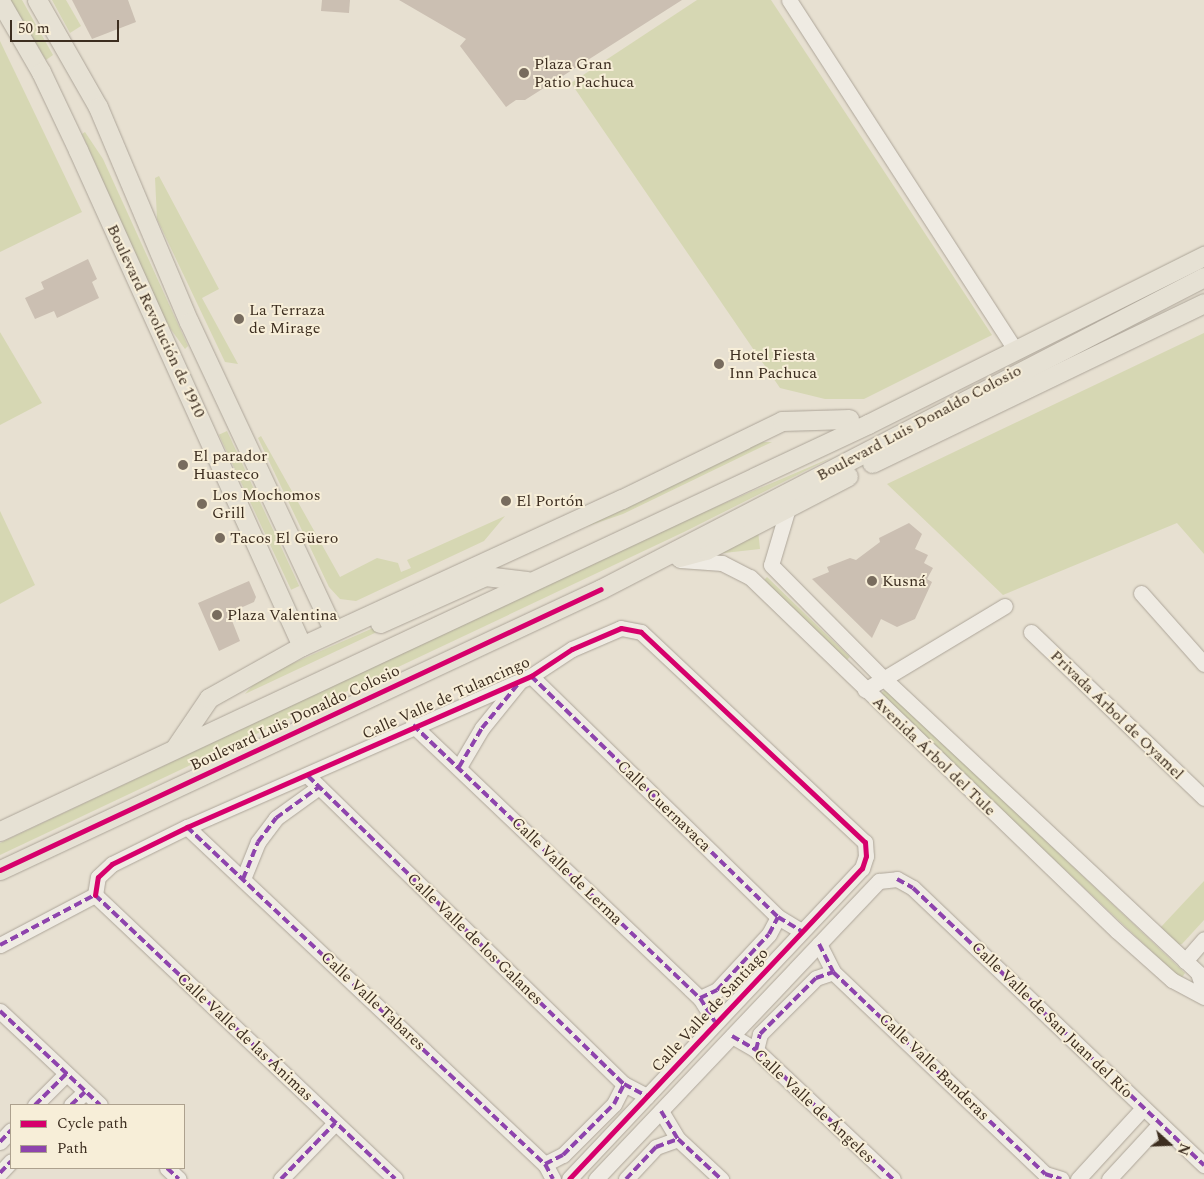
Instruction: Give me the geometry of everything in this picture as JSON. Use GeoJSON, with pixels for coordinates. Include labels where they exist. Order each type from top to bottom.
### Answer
{"type":"FeatureCollection","features":[{"type":"Feature","properties":{"kind":"main road","name":"Boulevard Revolución de 1910"},"geometry":{"type":"LineString","coordinates":[[37,0],[98,107],[189,322],[334,631]]}},
{"type":"Feature","properties":{"kind":"main road","name":"Boulevard Revolución de 1910"},"geometry":{"type":"LineString","coordinates":[[0,1],[41,72],[78,150],[302,646]]}},
{"type":"Feature","properties":{"kind":"main road","name":"Boulevard Luis Donaldo Colosio"},"geometry":{"type":"LineString","coordinates":[[690,508],[716,483],[848,419],[1204,255]]}},
{"type":"Feature","properties":{"kind":"main road","name":"Boulevard Luis Donaldo Colosio"},"geometry":{"type":"LineString","coordinates":[[0,831],[528,581],[690,508],[868,424],[1204,255]]}},
{"type":"Feature","properties":{"kind":"main road","name":"Boulevard Luis Donaldo Colosio"},"geometry":{"type":"LineString","coordinates":[[0,870],[635,571],[875,447],[1008,375],[1204,277]]}},
{"type":"Feature","properties":{"kind":"main road","name":"Boulevard Luis Donaldo Colosio"},"geometry":{"type":"LineString","coordinates":[[635,571],[668,559],[706,550],[884,457],[1204,303]]}},
{"type":"Feature","properties":{"kind":"main road"},"geometry":{"type":"LineString","coordinates":[[174,750],[209,698],[302,646],[622,499],[782,421],[848,419]]}},
{"type":"Feature","properties":{"kind":"main road"},"geometry":{"type":"LineString","coordinates":[[334,631],[354,635],[485,576],[528,581]]}},
{"type":"Feature","properties":{"kind":"street"},"geometry":{"type":"LineString","coordinates":[[789,0],[1011,343]]}},
{"type":"Feature","properties":{"kind":"street"},"geometry":{"type":"LineString","coordinates":[[750,577],[770,565],[788,508]]}},
{"type":"Feature","properties":{"kind":"street","name":"Avenida Árbol del Tule"},"geometry":{"type":"LineString","coordinates":[[668,559],[722,563],[750,577],[846,672],[1185,990]]}},
{"type":"Feature","properties":{"kind":"street","name":"Avenida Árbol del Tule"},"geometry":{"type":"LineString","coordinates":[[770,565],[882,676],[1185,961],[1201,970]]}},
{"type":"Feature","properties":{"kind":"street"},"geometry":{"type":"LineString","coordinates":[[1141,593],[1204,664]]}},
{"type":"Feature","properties":{"kind":"street"},"geometry":{"type":"LineString","coordinates":[[865,690],[882,676],[1005,606]]}},
{"type":"Feature","properties":{"kind":"street","name":"Calle Valle de Tulancingo"},"geometry":{"type":"LineString","coordinates":[[95,895],[98,877],[112,864],[188,827],[308,776],[413,725],[526,678],[572,649],[622,628],[641,632],[865,842],[866,856]]}},
{"type":"Feature","properties":{"kind":"street","name":"Privada Árbol de Oyamel"},"geometry":{"type":"LineString","coordinates":[[1031,632],[1204,798]]}},
{"type":"Feature","properties":{"kind":"street"},"geometry":{"type":"LineString","coordinates":[[846,672],[864,658]]}},
{"type":"Feature","properties":{"kind":"street"},"geometry":{"type":"LineString","coordinates":[[459,767],[482,728],[526,678]]}},
{"type":"Feature","properties":{"kind":"street","name":"Calle Cuernavaca"},"geometry":{"type":"LineString","coordinates":[[526,678],[778,917],[801,931]]}},
{"type":"Feature","properties":{"kind":"street","name":"Calle Valle de Lerma"},"geometry":{"type":"LineString","coordinates":[[413,725],[700,998],[715,1022]]}},
{"type":"Feature","properties":{"kind":"street","name":"Calle Valle de los Galanes"},"geometry":{"type":"LineString","coordinates":[[308,776],[624,1084],[647,1096]]}},
{"type":"Feature","properties":{"kind":"street"},"geometry":{"type":"LineString","coordinates":[[244,879],[258,842],[276,818],[319,787]]}},
{"type":"Feature","properties":{"kind":"street","name":"Calle Valle Tabares"},"geometry":{"type":"LineString","coordinates":[[188,827],[545,1164],[553,1179]]}},
{"type":"Feature","properties":{"kind":"street","name":"Calle Valle de Santiago"},"geometry":{"type":"LineString","coordinates":[[569,1179],[758,976],[862,868],[866,856]]}},
{"type":"Feature","properties":{"kind":"street","name":"Calle Valle de Santiago"},"geometry":{"type":"LineString","coordinates":[[596,1179],[879,881],[897,880]]}},
{"type":"Feature","properties":{"kind":"street","name":"Calle Valle de San Juan del Río"},"geometry":{"type":"LineString","coordinates":[[897,880],[913,888],[1204,1165]]}},
{"type":"Feature","properties":{"kind":"street"},"geometry":{"type":"LineString","coordinates":[[0,944],[95,895]]}},
{"type":"Feature","properties":{"kind":"street","name":"Calle Valle de las Ánimas"},"geometry":{"type":"LineString","coordinates":[[95,895],[395,1179]]}},
{"type":"Feature","properties":{"kind":"street"},"geometry":{"type":"LineString","coordinates":[[700,998],[717,990],[769,934],[778,917]]}},
{"type":"Feature","properties":{"kind":"street"},"geometry":{"type":"LineString","coordinates":[[1185,961],[1204,939]]}},
{"type":"Feature","properties":{"kind":"street","name":"Calle Valle Banderas"},"geometry":{"type":"LineString","coordinates":[[818,944],[833,972],[1045,1176],[1061,1179]]}},
{"type":"Feature","properties":{"kind":"street"},"geometry":{"type":"LineString","coordinates":[[1201,970],[1185,990],[1204,997]]}},
{"type":"Feature","properties":{"kind":"street"},"geometry":{"type":"LineString","coordinates":[[1201,970],[1204,992]]}},
{"type":"Feature","properties":{"kind":"street"},"geometry":{"type":"LineString","coordinates":[[756,1050],[760,1034],[816,978],[833,972]]}},
{"type":"Feature","properties":{"kind":"street"},"geometry":{"type":"LineString","coordinates":[[758,976],[774,990]]}},
{"type":"Feature","properties":{"kind":"street"},"geometry":{"type":"LineString","coordinates":[[0,1011],[99,1104]]}},
{"type":"Feature","properties":{"kind":"street","name":"Calle Valle de Ángeles"},"geometry":{"type":"LineString","coordinates":[[732,1036],[756,1050],[893,1179]]}},
{"type":"Feature","properties":{"kind":"street"},"geometry":{"type":"LineString","coordinates":[[36,1104],[66,1074]]}},
{"type":"Feature","properties":{"kind":"street"},"geometry":{"type":"LineString","coordinates":[[545,1164],[563,1156],[614,1104],[624,1084]]}},
{"type":"Feature","properties":{"kind":"street"},"geometry":{"type":"LineString","coordinates":[[72,1104],[85,1092]]}},
{"type":"Feature","properties":{"kind":"street"},"geometry":{"type":"LineString","coordinates":[[1078,1179],[1143,1108]]}},
{"type":"Feature","properties":{"kind":"street"},"geometry":{"type":"LineString","coordinates":[[662,1111],[678,1139],[721,1179]]}},
{"type":"Feature","properties":{"kind":"street"},"geometry":{"type":"LineString","coordinates":[[281,1179],[335,1123]]}},
{"type":"Feature","properties":{"kind":"street"},"geometry":{"type":"LineString","coordinates":[[1109,1179],[1160,1124]]}},
{"type":"Feature","properties":{"kind":"street"},"geometry":{"type":"LineString","coordinates":[[0,1142],[10,1131]]}},
{"type":"Feature","properties":{"kind":"street"},"geometry":{"type":"LineString","coordinates":[[626,1179],[656,1147],[678,1139]]}},
{"type":"Feature","properties":{"kind":"street"},"geometry":{"type":"LineString","coordinates":[[605,1142],[618,1154]]}},
{"type":"Feature","properties":{"kind":"street"},"geometry":{"type":"LineString","coordinates":[[0,1173],[10,1162]]}},
{"type":"Feature","properties":{"kind":"street"},"geometry":{"type":"LineString","coordinates":[[168,1169],[179,1179]]}},
{"type":"Feature","properties":{"kind":"green space"},"geometry":{"type":"Polygon","coordinates":[[[10,0],[22,0],[53,55],[46,60],[10,0]]]}},
{"type":"Feature","properties":{"kind":"green space"},"geometry":{"type":"Polygon","coordinates":[[[52,0],[66,0],[81,26],[70,33],[52,0]]]}},
{"type":"Feature","properties":{"kind":"green space"},"geometry":{"type":"Polygon","coordinates":[[[697,0],[771,0],[992,335],[864,399],[825,399],[780,388],[571,83],[697,0]]]}},
{"type":"Feature","properties":{"kind":"green space"},"geometry":{"type":"Polygon","coordinates":[[[0,41],[82,212],[0,252],[0,41]]]}},
{"type":"Feature","properties":{"kind":"green space"},"geometry":{"type":"Polygon","coordinates":[[[85,132],[103,159],[188,346],[185,349],[167,324],[82,134],[85,132]]]}},
{"type":"Feature","properties":{"kind":"green space"},"geometry":{"type":"Polygon","coordinates":[[[159,176],[219,289],[202,298],[238,364],[225,362],[157,219],[155,178],[159,176]]]}},
{"type":"Feature","properties":{"kind":"green space"},"geometry":{"type":"Polygon","coordinates":[[[0,332],[42,403],[0,425],[0,332]]]}},
{"type":"Feature","properties":{"kind":"green space"},"geometry":{"type":"Polygon","coordinates":[[[1204,333],[1204,554],[1177,523],[1003,595],[887,484],[1204,333]]]}},
{"type":"Feature","properties":{"kind":"green space"},"geometry":{"type":"Polygon","coordinates":[[[227,431],[299,586],[291,590],[219,435],[227,431]]]}},
{"type":"Feature","properties":{"kind":"green space"},"geometry":{"type":"Polygon","coordinates":[[[261,436],[340,577],[377,558],[398,563],[401,572],[411,568],[407,560],[505,516],[484,541],[356,601],[340,599],[329,587],[258,438],[261,436]]]}},
{"type":"Feature","properties":{"kind":"green space"},"geometry":{"type":"Polygon","coordinates":[[[758,442],[772,442],[623,514],[585,527],[758,442]]]}},
{"type":"Feature","properties":{"kind":"green space"},"geometry":{"type":"Polygon","coordinates":[[[833,457],[684,532],[0,855],[0,843],[680,522],[833,457]]]}},
{"type":"Feature","properties":{"kind":"green space"},"geometry":{"type":"Polygon","coordinates":[[[0,511],[35,585],[0,604],[0,511]]]}},
{"type":"Feature","properties":{"kind":"green space"},"geometry":{"type":"Polygon","coordinates":[[[758,530],[760,549],[715,554],[758,530]]]}},
{"type":"Feature","properties":{"kind":"green space"},"geometry":{"type":"Polygon","coordinates":[[[767,577],[850,657],[845,662],[762,582],[767,577]]]}},
{"type":"Feature","properties":{"kind":"green space"},"geometry":{"type":"Polygon","coordinates":[[[460,590],[462,592],[245,694],[259,678],[460,590]]]}},
{"type":"Feature","properties":{"kind":"green space"},"geometry":{"type":"Polygon","coordinates":[[[886,689],[1185,973],[1181,979],[879,695],[886,689]]]}},
{"type":"Feature","properties":{"kind":"green space"},"geometry":{"type":"Polygon","coordinates":[[[1204,881],[1204,920],[1182,944],[1176,945],[1160,928],[1204,881]]]}},
{"type":"Feature","properties":{"kind":"building"},"geometry":{"type":"Polygon","coordinates":[[[72,0],[128,0],[136,22],[92,39],[72,0]]]}},
{"type":"Feature","properties":{"kind":"building"},"geometry":{"type":"Polygon","coordinates":[[[322,0],[350,0],[349,13],[321,11],[322,0]]]}},
{"type":"Feature","properties":{"kind":"building","name":"Plaza Gran Patio Pachuca"},"geometry":{"type":"Polygon","coordinates":[[[399,0],[682,0],[525,100],[516,100],[506,107],[460,46],[466,39],[399,0]]]}},
{"type":"Feature","properties":{"kind":"building"},"geometry":{"type":"Polygon","coordinates":[[[88,259],[97,279],[92,282],[99,298],[57,318],[54,311],[35,319],[25,298],[44,289],[41,282],[88,259]]]}},
{"type":"Feature","properties":{"kind":"building","name":"Kusná"},"geometry":{"type":"Polygon","coordinates":[[[909,523],[922,534],[915,549],[928,555],[924,563],[933,568],[927,579],[932,582],[915,619],[897,627],[881,619],[872,638],[812,579],[829,572],[827,567],[850,558],[856,560],[880,542],[879,538],[909,523]]]}},
{"type":"Feature","properties":{"kind":"building","name":"Plaza Valentina"},"geometry":{"type":"Polygon","coordinates":[[[249,581],[256,597],[254,602],[229,613],[240,641],[219,651],[198,603],[249,581]]]}},
{"type":"Feature","properties":{"kind":"marked path"},"geometry":{"type":"LineString","coordinates":[[531,676],[778,917],[801,931]]}},
{"type":"Feature","properties":{"kind":"marked path"},"geometry":{"type":"LineString","coordinates":[[459,767],[482,728],[518,684]]}},
{"type":"Feature","properties":{"kind":"marked path"},"geometry":{"type":"LineString","coordinates":[[413,725],[700,998],[715,1022]]}},
{"type":"Feature","properties":{"kind":"marked path"},"geometry":{"type":"LineString","coordinates":[[308,776],[624,1084],[647,1096]]}},
{"type":"Feature","properties":{"kind":"marked path"},"geometry":{"type":"LineString","coordinates":[[243,879],[258,842],[276,818],[319,787]]}},
{"type":"Feature","properties":{"kind":"marked path"},"geometry":{"type":"LineString","coordinates":[[187,827],[545,1164],[553,1179]]}},
{"type":"Feature","properties":{"kind":"marked path"},"geometry":{"type":"LineString","coordinates":[[897,879],[913,888],[1204,1165]]}},
{"type":"Feature","properties":{"kind":"marked path"},"geometry":{"type":"LineString","coordinates":[[95,895],[395,1179]]}},
{"type":"Feature","properties":{"kind":"marked path"},"geometry":{"type":"LineString","coordinates":[[0,945],[95,895]]}},
{"type":"Feature","properties":{"kind":"marked path"},"geometry":{"type":"LineString","coordinates":[[700,998],[717,990],[769,934],[778,917]]}},
{"type":"Feature","properties":{"kind":"marked path"},"geometry":{"type":"LineString","coordinates":[[819,944],[833,972],[1045,1174],[1061,1179]]}},
{"type":"Feature","properties":{"kind":"marked path"},"geometry":{"type":"LineString","coordinates":[[756,1050],[760,1034],[816,978],[833,972]]}},
{"type":"Feature","properties":{"kind":"marked path"},"geometry":{"type":"LineString","coordinates":[[0,1011],[99,1104]]}},
{"type":"Feature","properties":{"kind":"marked path"},"geometry":{"type":"LineString","coordinates":[[732,1036],[756,1050],[893,1179]]}},
{"type":"Feature","properties":{"kind":"marked path"},"geometry":{"type":"LineString","coordinates":[[36,1104],[66,1074]]}},
{"type":"Feature","properties":{"kind":"marked path"},"geometry":{"type":"LineString","coordinates":[[545,1164],[563,1155],[614,1104],[624,1084]]}},
{"type":"Feature","properties":{"kind":"marked path"},"geometry":{"type":"LineString","coordinates":[[72,1104],[85,1092]]}},
{"type":"Feature","properties":{"kind":"marked path"},"geometry":{"type":"LineString","coordinates":[[661,1111],[678,1139],[721,1179]]}},
{"type":"Feature","properties":{"kind":"marked path"},"geometry":{"type":"LineString","coordinates":[[281,1179],[335,1123]]}},
{"type":"Feature","properties":{"kind":"marked path"},"geometry":{"type":"LineString","coordinates":[[0,1142],[10,1131]]}},
{"type":"Feature","properties":{"kind":"marked path"},"geometry":{"type":"LineString","coordinates":[[626,1179],[656,1147],[678,1139]]}},
{"type":"Feature","properties":{"kind":"marked path"},"geometry":{"type":"LineString","coordinates":[[0,1173],[10,1162]]}},
{"type":"Feature","properties":{"kind":"marked path"},"geometry":{"type":"LineString","coordinates":[[168,1169],[179,1179]]}},
{"type":"Feature","properties":{"kind":"cycle path"},"geometry":{"type":"LineString","coordinates":[[0,870],[601,589]]}},
{"type":"Feature","properties":{"kind":"cycle path"},"geometry":{"type":"LineString","coordinates":[[95,895],[98,877],[112,864],[187,827],[531,676],[572,649],[621,628],[641,632],[865,842],[866,856],[862,868],[569,1179]]}},
{"type":"Feature","properties":{"kind":"place","name":"Plaza Gran Patio Pachuca"},"geometry":{"type":"Point","coordinates":[524,73]}},
{"type":"Feature","properties":{"kind":"place","name":"La Terraza de Mirage"},"geometry":{"type":"Point","coordinates":[239,319]}},
{"type":"Feature","properties":{"kind":"place","name":"Hotel Fiesta Inn Pachuca"},"geometry":{"type":"Point","coordinates":[719,364]}},
{"type":"Feature","properties":{"kind":"place","name":"El parador Huasteco"},"geometry":{"type":"Point","coordinates":[183,465]}},
{"type":"Feature","properties":{"kind":"place","name":"El Portón"},"geometry":{"type":"Point","coordinates":[506,501]}},
{"type":"Feature","properties":{"kind":"place","name":"Los Mochomos Grill"},"geometry":{"type":"Point","coordinates":[202,504]}},
{"type":"Feature","properties":{"kind":"place","name":"Tacos El Güero"},"geometry":{"type":"Point","coordinates":[220,538]}},
{"type":"Feature","properties":{"kind":"place","name":"Kusná"},"geometry":{"type":"Point","coordinates":[872,581]}},
{"type":"Feature","properties":{"kind":"place","name":"Plaza Valentina"},"geometry":{"type":"Point","coordinates":[217,615]}}]}
